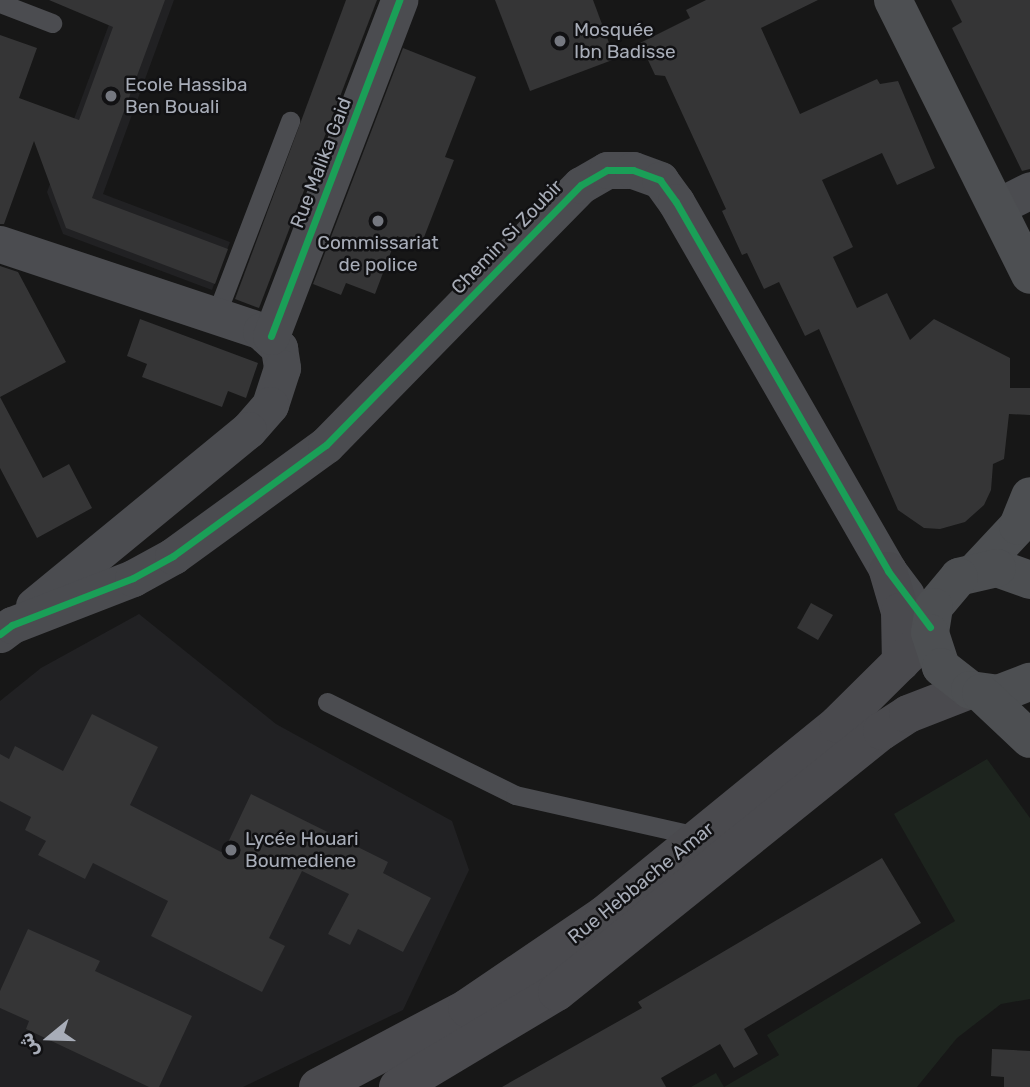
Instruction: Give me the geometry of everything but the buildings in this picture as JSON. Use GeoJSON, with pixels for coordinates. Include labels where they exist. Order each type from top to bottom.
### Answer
{"type":"FeatureCollection","features":[{"type":"Feature","properties":{"kind":"main road"},"geometry":{"type":"LineString","coordinates":[[893,0],[1014,198],[1030,275]]}},
{"type":"Feature","properties":{"kind":"main road"},"geometry":{"type":"LineString","coordinates":[[1030,496],[1018,526],[977,570],[944,591],[930,630],[941,667],[1030,739]]}},
{"type":"Feature","properties":{"kind":"main road"},"geometry":{"type":"LineString","coordinates":[[977,570],[1016,572],[1030,580]]}},
{"type":"Feature","properties":{"kind":"main road"},"geometry":{"type":"LineString","coordinates":[[888,571],[900,612],[901,662]]}},
{"type":"Feature","properties":{"kind":"main road","name":"Rue Hebbache Amar"},"geometry":{"type":"LineString","coordinates":[[398,1087],[557,992],[712,848],[901,662],[930,630]]}},
{"type":"Feature","properties":{"kind":"main road"},"geometry":{"type":"LineString","coordinates":[[975,692],[999,694],[1030,682]]}},
{"type":"Feature","properties":{"kind":"main road","name":"Rue Hebbache Amar"},"geometry":{"type":"LineString","coordinates":[[318,1087],[407,1044],[538,963],[908,714],[975,692]]}},
{"type":"Feature","properties":{"kind":"street","name":"Rue Malika Gaid"},"geometry":{"type":"LineString","coordinates":[[266,333],[399,0]]}},
{"type":"Feature","properties":{"kind":"street","name":"Chemin Si Zoubir"},"geometry":{"type":"LineString","coordinates":[[6,629],[133,578],[173,556],[326,445],[581,185],[607,170],[633,170],[660,180],[668,191],[888,571],[930,630]]}},
{"type":"Feature","properties":{"kind":"street"},"geometry":{"type":"LineString","coordinates":[[0,244],[266,333],[282,368],[270,405],[248,430],[6,629]]}},
{"type":"Feature","properties":{"kind":"lane"},"geometry":{"type":"LineString","coordinates":[[0,3],[52,23]]}},
{"type":"Feature","properties":{"kind":"lane"},"geometry":{"type":"LineString","coordinates":[[216,315],[290,121]]}},
{"type":"Feature","properties":{"kind":"lane"},"geometry":{"type":"LineString","coordinates":[[327,702],[515,795],[712,848]]}},
{"type":"Feature","properties":{"kind":"shaded area","name":"Ecole Hassiba Ben Bouali"},"geometry":{"type":"Polygon","coordinates":[[[118,0],[174,0],[103,194],[230,242],[212,290],[63,234],[47,192],[118,0]]]}},
{"type":"Feature","properties":{"kind":"shaded area","name":"Lycée Houari Boumediene"},"geometry":{"type":"Polygon","coordinates":[[[139,614],[276,724],[452,821],[469,870],[403,1010],[243,1087],[0,1087],[0,701],[41,668],[139,614]]]}},
{"type":"Feature","properties":{"kind":"shaded area"},"geometry":{"type":"Polygon","coordinates":[[[987,759],[1030,818],[1030,999],[1001,1004],[957,1038],[917,1087],[724,1087],[779,1055],[767,1035],[955,921],[894,814],[987,759]]]}},
{"type":"Feature","properties":{"kind":"shaded area"},"geometry":{"type":"Polygon","coordinates":[[[716,1073],[724,1087],[691,1087],[716,1073]]]}},
{"type":"Feature","properties":{"kind":"cycle path"},"geometry":{"type":"LineString","coordinates":[[271,336],[399,0]]}},
{"type":"Feature","properties":{"kind":"cycle path"},"geometry":{"type":"LineString","coordinates":[[0,634],[12,625],[133,578],[173,556],[326,445],[581,185],[607,170],[633,170],[660,180],[676,202],[888,571],[930,627]]}},
{"type":"Feature","properties":{"kind":"place","name":"Mosquée Ibn Badisse"},"geometry":{"type":"Point","coordinates":[560,41]}},
{"type":"Feature","properties":{"kind":"place","name":"Ecole Hassiba Ben Bouali"},"geometry":{"type":"Point","coordinates":[111,96]}},
{"type":"Feature","properties":{"kind":"place","name":"Commissariat de police"},"geometry":{"type":"Point","coordinates":[378,221]}},
{"type":"Feature","properties":{"kind":"place","name":"Lycée Houari Boumediene"},"geometry":{"type":"Point","coordinates":[231,850]}}]}
